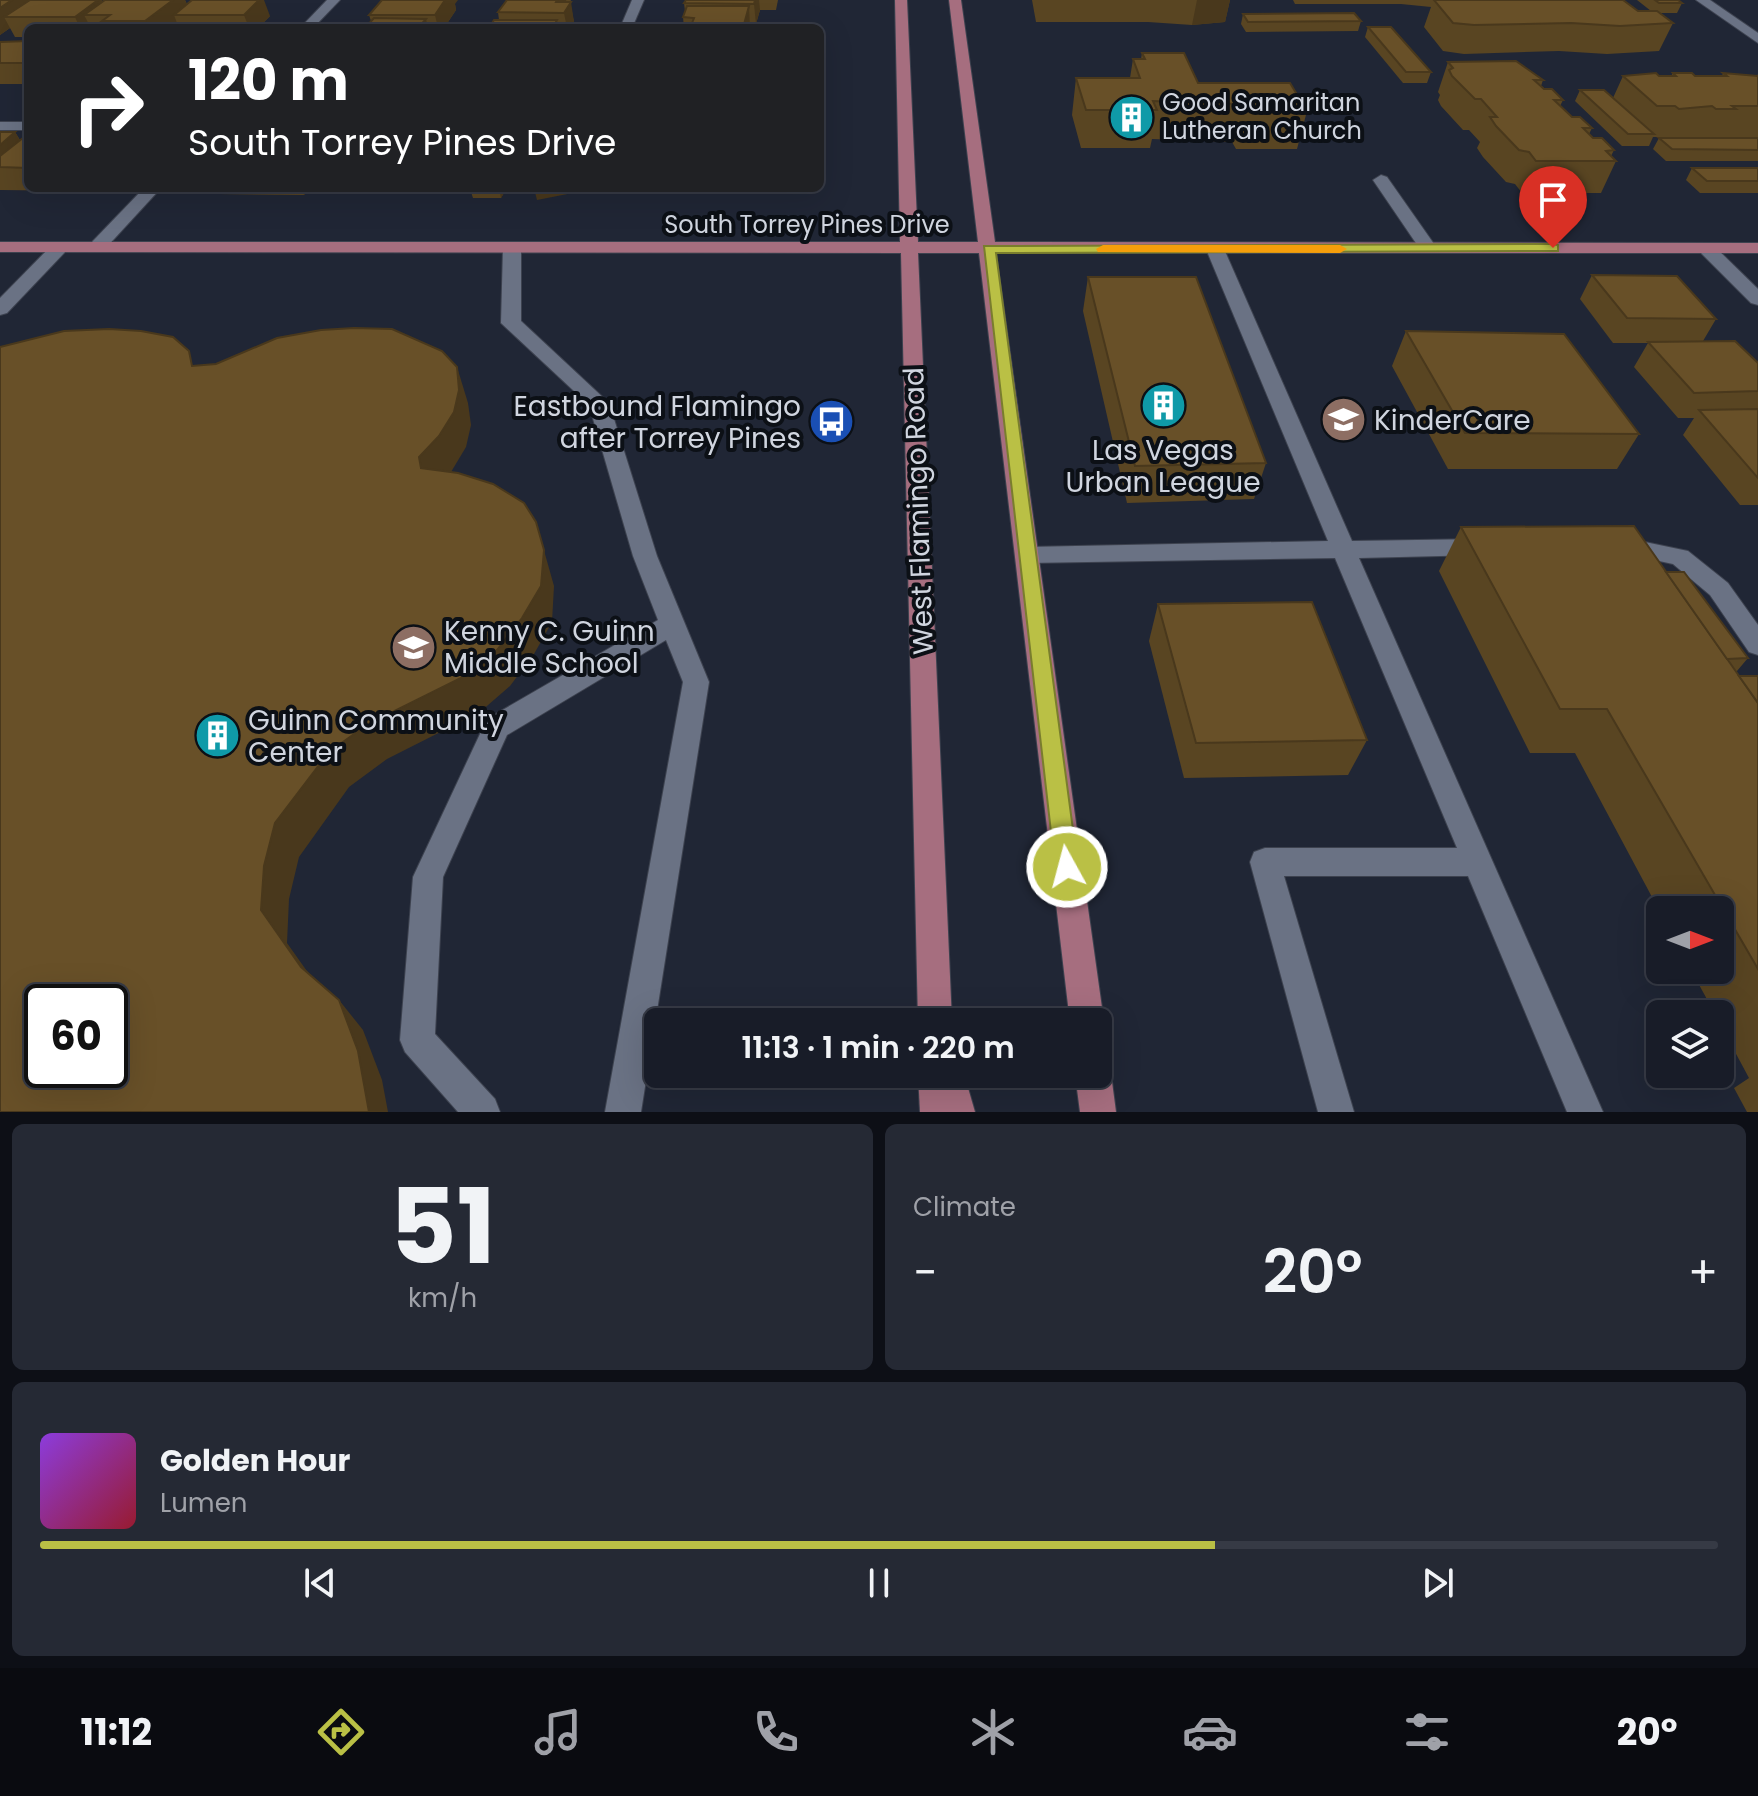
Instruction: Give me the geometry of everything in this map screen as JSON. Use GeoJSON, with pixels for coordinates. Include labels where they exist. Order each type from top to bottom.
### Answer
{"type":"FeatureCollection","features":[{"type":"Feature","properties":{"kind":"main road","name":"West Flamingo Road"},"geometry":{"type":"LineString","coordinates":[[901,0],[935,1008]]}},
{"type":"Feature","properties":{"kind":"main road"},"geometry":{"type":"LineString","coordinates":[[955,0],[1085,1008]]}},
{"type":"Feature","properties":{"kind":"main road","name":"South Torrey Pines Drive"},"geometry":{"type":"LineString","coordinates":[[0,247],[1758,248]]}},
{"type":"Feature","properties":{"kind":"main road"},"geometry":{"type":"LineString","coordinates":[[937,1088],[938,1112]]}},
{"type":"Feature","properties":{"kind":"main road"},"geometry":{"type":"LineString","coordinates":[[950,1088],[957,1112]]}},
{"type":"Feature","properties":{"kind":"main road"},"geometry":{"type":"LineString","coordinates":[[1095,1088],[1098,1112]]}},
{"type":"Feature","properties":{"kind":"street"},"geometry":{"type":"LineString","coordinates":[[310,24],[334,0]]}},
{"type":"Feature","properties":{"kind":"street"},"geometry":{"type":"LineString","coordinates":[[628,24],[638,0]]}},
{"type":"Feature","properties":{"kind":"street"},"geometry":{"type":"LineString","coordinates":[[1702,0],[1758,39]]}},
{"type":"Feature","properties":{"kind":"street"},"geometry":{"type":"LineString","coordinates":[[0,126],[24,126]]}},
{"type":"Feature","properties":{"kind":"street"},"geometry":{"type":"LineString","coordinates":[[1381,180],[1428,248]]}},
{"type":"Feature","properties":{"kind":"street"},"geometry":{"type":"LineString","coordinates":[[97,247],[149,192]]}},
{"type":"Feature","properties":{"kind":"street"},"geometry":{"type":"LineString","coordinates":[[1,308],[60,247]]}},
{"type":"Feature","properties":{"kind":"street"},"geometry":{"type":"LineString","coordinates":[[512,248],[511,323],[599,403],[645,556],[696,682],[623,1112]]}},
{"type":"Feature","properties":{"kind":"street"},"geometry":{"type":"LineString","coordinates":[[1706,248],[1758,299]]}},
{"type":"Feature","properties":{"kind":"street"},"geometry":{"type":"LineString","coordinates":[[1215,249],[1585,1112]]}},
{"type":"Feature","properties":{"kind":"street"},"geometry":{"type":"LineString","coordinates":[[1596,544],[1612,543],[1680,557],[1719,589],[1758,645]]}},
{"type":"Feature","properties":{"kind":"street"},"geometry":{"type":"LineString","coordinates":[[1027,555],[1501,546]]}},
{"type":"Feature","properties":{"kind":"street"},"geometry":{"type":"LineString","coordinates":[[482,1112],[417,1040],[428,877],[497,727],[672,624]]}},
{"type":"Feature","properties":{"kind":"street"},"geometry":{"type":"LineString","coordinates":[[1336,1112],[1265,862],[1478,862]]}},
{"type":"Feature","properties":{"kind":"building"},"geometry":{"type":"Polygon","coordinates":[[[0,0],[12,0],[0,8],[0,0]]]}},
{"type":"Feature","properties":{"kind":"building"},"geometry":{"type":"Polygon","coordinates":[[[30,0],[98,0],[75,17],[4,17],[30,0]]]}},
{"type":"Feature","properties":{"kind":"building"},"geometry":{"type":"Polygon","coordinates":[[[105,0],[173,0],[145,21],[102,21],[110,15],[84,15],[105,0]]]}},
{"type":"Feature","properties":{"kind":"building"},"geometry":{"type":"Polygon","coordinates":[[[192,0],[259,0],[244,15],[174,15],[192,0]]]}},
{"type":"Feature","properties":{"kind":"building"},"geometry":{"type":"Polygon","coordinates":[[[382,0],[445,0],[435,15],[369,15],[382,0]]]}},
{"type":"Feature","properties":{"kind":"building"},"geometry":{"type":"Polygon","coordinates":[[[507,0],[571,2],[564,13],[498,12],[507,0]]]}},
{"type":"Feature","properties":{"kind":"building"},"geometry":{"type":"Polygon","coordinates":[[[686,0],[755,0],[754,4],[684,3],[686,0]]]}},
{"type":"Feature","properties":{"kind":"building"},"geometry":{"type":"Polygon","coordinates":[[[1434,0],[1623,0],[1638,11],[1657,11],[1673,23],[1620,26],[1453,23],[1434,0]]]}},
{"type":"Feature","properties":{"kind":"building"},"geometry":{"type":"Polygon","coordinates":[[[1655,0],[1678,0],[1682,3],[1659,3],[1655,0]]]}},
{"type":"Feature","properties":{"kind":"building"},"geometry":{"type":"Polygon","coordinates":[[[687,6],[749,6],[744,24],[692,24],[694,18],[683,17],[687,6]]]}},
{"type":"Feature","properties":{"kind":"building"},"geometry":{"type":"Polygon","coordinates":[[[1354,13],[1361,21],[1248,22],[1243,14],[1354,13]]]}},
{"type":"Feature","properties":{"kind":"building"},"geometry":{"type":"Polygon","coordinates":[[[374,18],[426,19],[422,24],[369,24],[374,18]]]}},
{"type":"Feature","properties":{"kind":"building"},"geometry":{"type":"Polygon","coordinates":[[[494,20],[557,20],[555,24],[492,24],[494,20]]]}},
{"type":"Feature","properties":{"kind":"building"},"geometry":{"type":"Polygon","coordinates":[[[1368,27],[1391,27],[1431,72],[1406,72],[1368,27]]]}},
{"type":"Feature","properties":{"kind":"building"},"geometry":{"type":"Polygon","coordinates":[[[24,41],[24,63],[0,63],[0,42],[24,41]]]}},
{"type":"Feature","properties":{"kind":"building"},"geometry":{"type":"Polygon","coordinates":[[[1142,53],[1184,53],[1198,83],[1290,83],[1307,111],[1244,111],[1241,104],[1153,101],[1157,110],[1086,110],[1076,78],[1140,78],[1133,59],[1145,59],[1142,53]]]}},
{"type":"Feature","properties":{"kind":"building"},"geometry":{"type":"Polygon","coordinates":[[[1516,61],[1543,80],[1534,80],[1544,89],[1552,89],[1563,100],[1554,100],[1572,117],[1580,117],[1592,128],[1583,128],[1593,138],[1602,138],[1614,150],[1606,151],[1616,161],[1536,161],[1529,152],[1519,150],[1496,126],[1490,117],[1497,117],[1481,99],[1475,99],[1452,76],[1449,70],[1453,68],[1448,62],[1516,61]]]}},
{"type":"Feature","properties":{"kind":"building"},"geometry":{"type":"Polygon","coordinates":[[[1656,73],[1659,76],[1692,73],[1695,76],[1727,76],[1723,73],[1758,76],[1758,106],[1679,109],[1675,106],[1657,106],[1623,76],[1656,73]]]}},
{"type":"Feature","properties":{"kind":"building"},"geometry":{"type":"Polygon","coordinates":[[[1580,90],[1604,90],[1654,134],[1628,134],[1580,90]]]}},
{"type":"Feature","properties":{"kind":"building"},"geometry":{"type":"Polygon","coordinates":[[[0,132],[15,132],[0,145],[0,132]]]}},
{"type":"Feature","properties":{"kind":"building"},"geometry":{"type":"Polygon","coordinates":[[[24,137],[24,168],[0,167],[0,156],[24,137]]]}},
{"type":"Feature","properties":{"kind":"building"},"geometry":{"type":"Polygon","coordinates":[[[1659,138],[1758,138],[1758,150],[1672,149],[1659,138]]]}},
{"type":"Feature","properties":{"kind":"building"},"geometry":{"type":"Polygon","coordinates":[[[1692,168],[1758,168],[1758,181],[1707,181],[1692,168]]]}},
{"type":"Feature","properties":{"kind":"building"},"geometry":{"type":"Polygon","coordinates":[[[1592,275],[1677,276],[1716,319],[1627,318],[1592,275]]]}},
{"type":"Feature","properties":{"kind":"building","name":"Las Vegas Urban League"},"geometry":{"type":"Polygon","coordinates":[[[1088,277],[1196,277],[1266,463],[1135,466],[1088,277]]]}},
{"type":"Feature","properties":{"kind":"building","name":"Guinn Community Center"},"geometry":{"type":"Polygon","coordinates":[[[392,329],[442,351],[457,367],[459,390],[454,412],[439,436],[419,457],[421,468],[458,473],[493,484],[524,503],[536,522],[544,550],[541,586],[522,618],[497,650],[465,676],[368,724],[329,752],[275,823],[264,866],[261,910],[301,967],[339,1000],[358,1051],[369,1112],[0,1112],[0,347],[64,331],[141,331],[173,337],[189,351],[192,366],[216,364],[277,338],[321,330],[392,329]]]}},
{"type":"Feature","properties":{"kind":"building"},"geometry":{"type":"Polygon","coordinates":[[[1406,331],[1564,334],[1639,434],[1465,433],[1406,331]]]}},
{"type":"Feature","properties":{"kind":"building"},"geometry":{"type":"Polygon","coordinates":[[[1735,341],[1758,363],[1758,391],[1694,393],[1648,342],[1735,341]]]}},
{"type":"Feature","properties":{"kind":"building"},"geometry":{"type":"Polygon","coordinates":[[[1758,409],[1758,478],[1699,410],[1758,409]]]}},
{"type":"Feature","properties":{"kind":"building"},"geometry":{"type":"Polygon","coordinates":[[[1634,526],[1758,703],[1758,969],[1734,928],[1734,896],[1716,896],[1607,709],[1560,709],[1461,527],[1634,526]]]}},
{"type":"Feature","properties":{"kind":"building"},"geometry":{"type":"Polygon","coordinates":[[[1666,572],[1684,572],[1748,658],[1727,659],[1666,572]]]}},
{"type":"Feature","properties":{"kind":"building"},"geometry":{"type":"Polygon","coordinates":[[[1312,602],[1367,740],[1196,743],[1158,604],[1312,602]]]}},
{"type":"Feature","properties":{"kind":"building"},"geometry":{"type":"Polygon","coordinates":[[[1739,676],[1758,676],[1758,703],[1739,676]]]}},
{"type":"Feature","properties":{"kind":"slow traffic"},"geometry":{"type":"LineString","coordinates":[[1103,249],[1340,249]]}},
{"type":"Feature","properties":{"kind":"place","name":"Good Samaritan Lutheran Church"},"geometry":{"type":"Point","coordinates":[1131,117]}},
{"type":"Feature","properties":{"kind":"place","name":"Las Vegas Urban League"},"geometry":{"type":"Point","coordinates":[1163,405]}},
{"type":"Feature","properties":{"kind":"place","name":"KinderCare"},"geometry":{"type":"Point","coordinates":[1343,420]}},
{"type":"Feature","properties":{"kind":"place","name":"Eastbound Flamingo after Torrey Pines"},"geometry":{"type":"Point","coordinates":[832,422]}},
{"type":"Feature","properties":{"kind":"place","name":"Kenny C. Guinn Middle School"},"geometry":{"type":"Point","coordinates":[413,647]}},
{"type":"Feature","properties":{"kind":"place","name":"Guinn Community Center"},"geometry":{"type":"Point","coordinates":[217,736]}},
{"type":"Feature","properties":{"kind":"route"},"geometry":{"type":"LineString","coordinates":[[1067,867],[989,249],[1553,248]]}}]}
